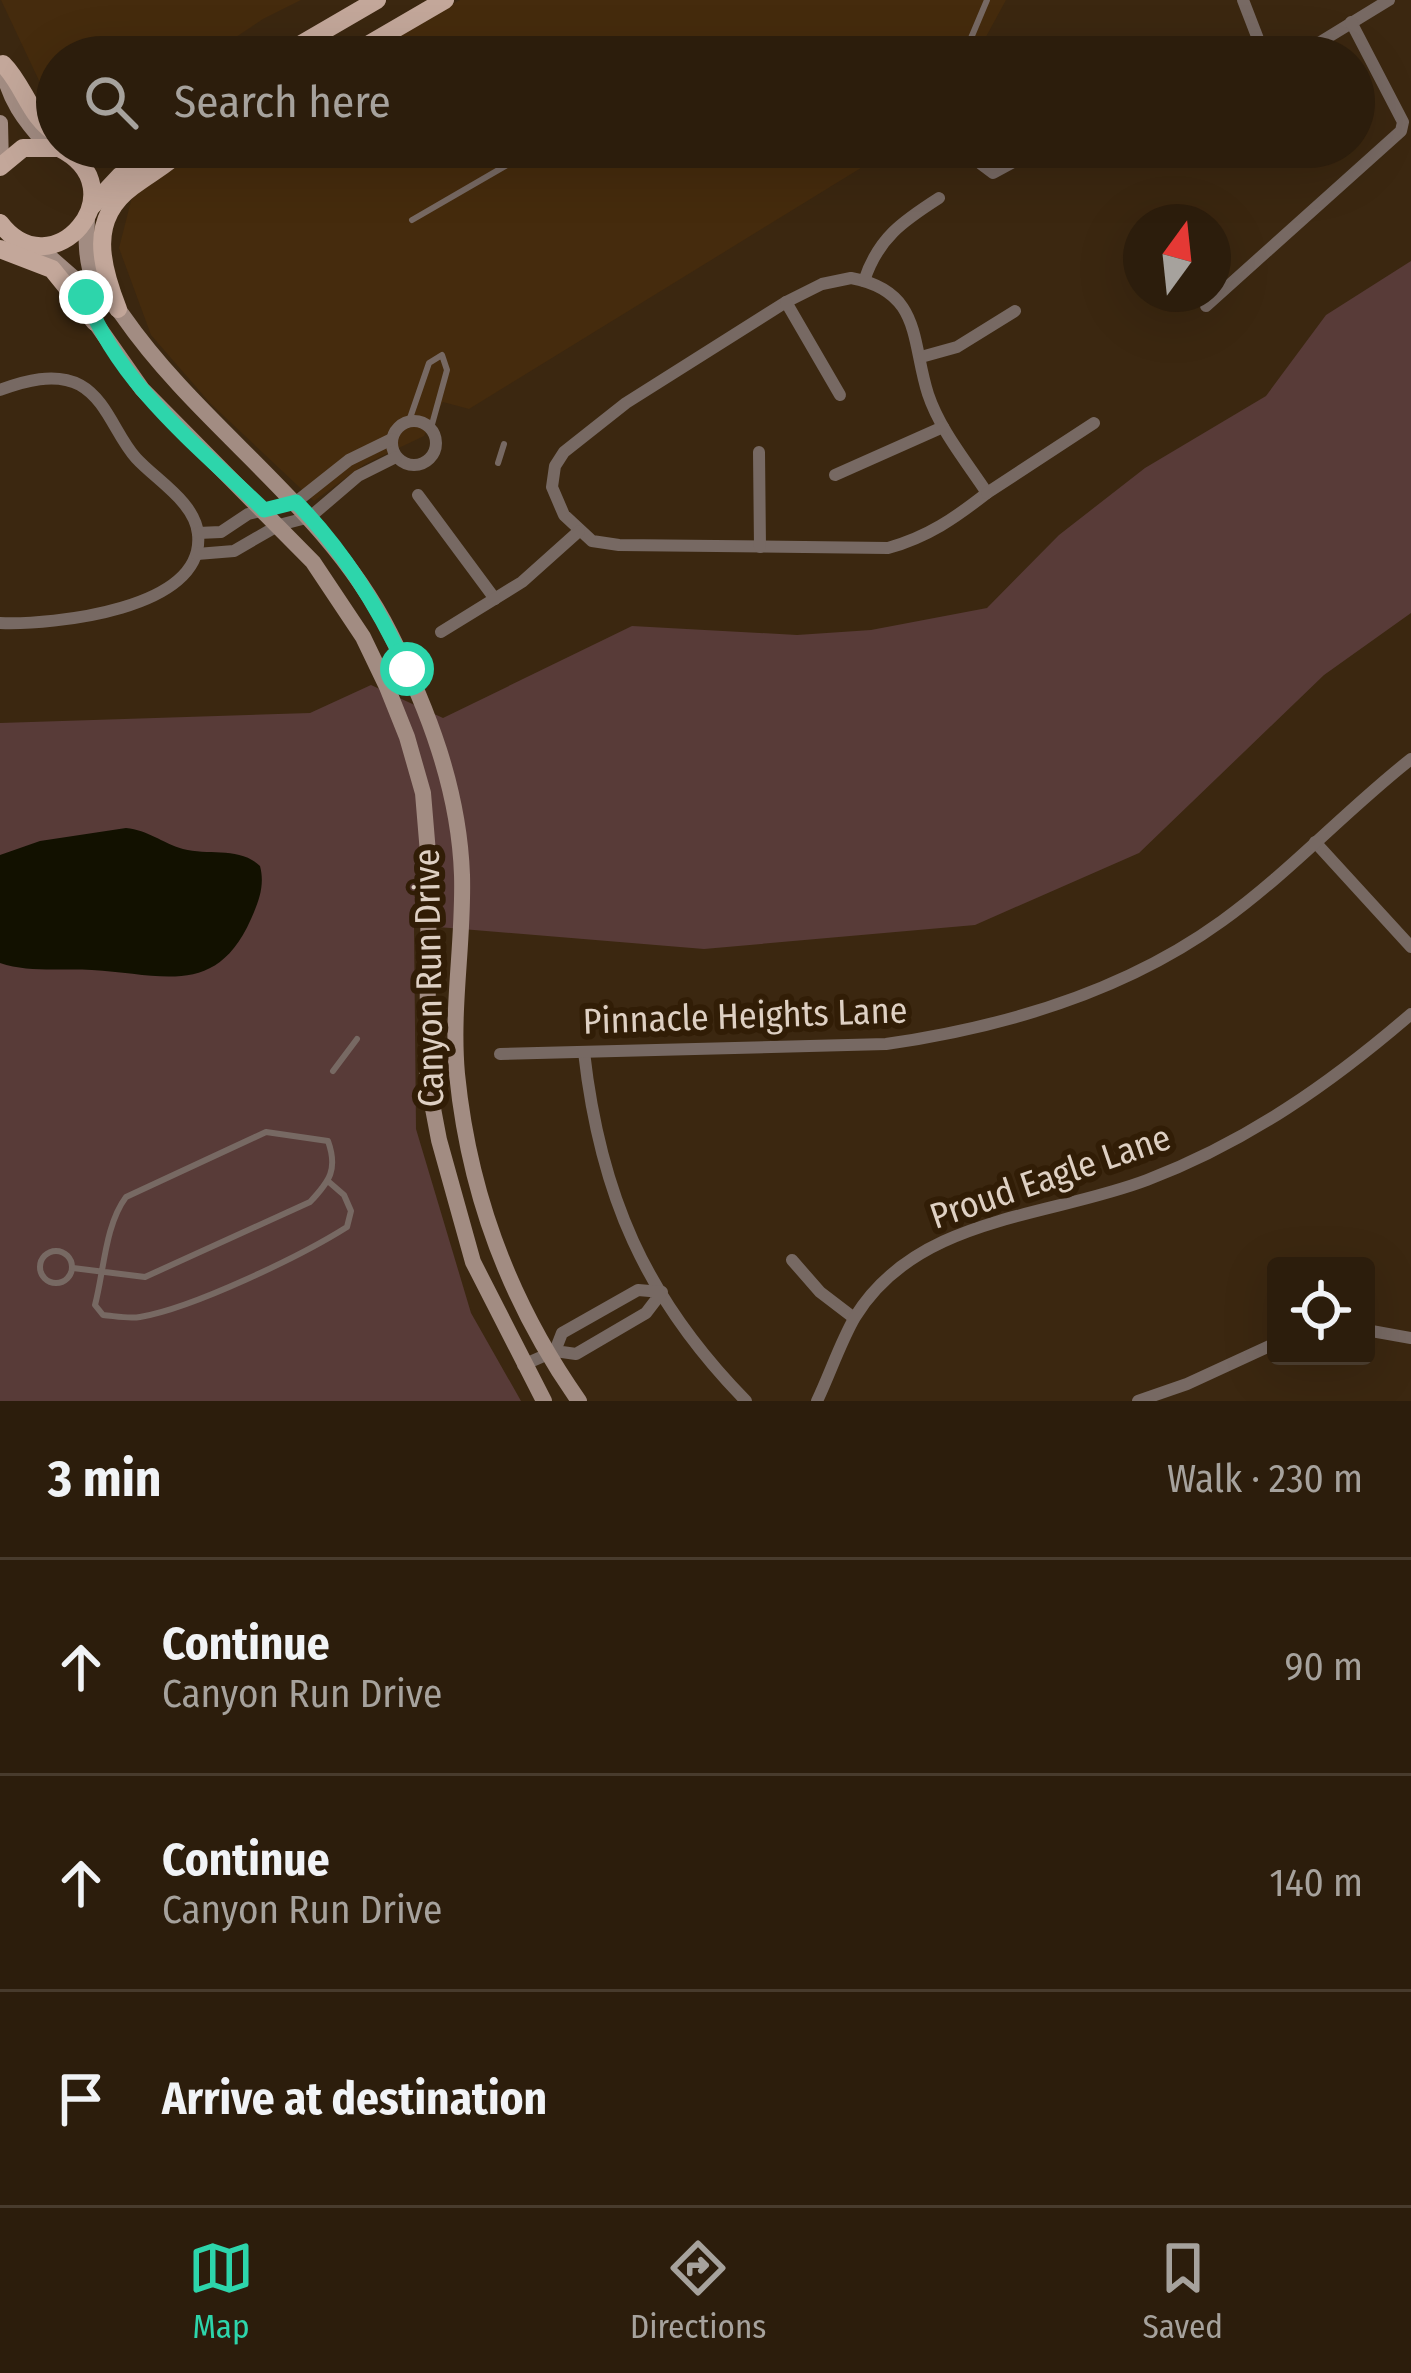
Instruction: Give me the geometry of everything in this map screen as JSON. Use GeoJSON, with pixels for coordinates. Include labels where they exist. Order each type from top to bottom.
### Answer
{"type":"FeatureCollection","features":[{"type":"Feature","properties":{"kind":"main road"},"geometry":{"type":"LineString","coordinates":[[314,36],[377,0]]}},
{"type":"Feature","properties":{"kind":"main road"},"geometry":{"type":"LineString","coordinates":[[383,36],[445,0]]}},
{"type":"Feature","properties":{"kind":"main road"},"geometry":{"type":"LineString","coordinates":[[2,60],[36,116]]}},
{"type":"Feature","properties":{"kind":"main road"},"geometry":{"type":"LineString","coordinates":[[0,166],[23,148],[36,144]]}},
{"type":"Feature","properties":{"kind":"main road"},"geometry":{"type":"LineString","coordinates":[[81,168],[89,178],[89,213]]}},
{"type":"Feature","properties":{"kind":"main road"},"geometry":{"type":"LineString","coordinates":[[3,236],[37,246],[71,237],[120,176],[137,168]]}},
{"type":"Feature","properties":{"kind":"main road"},"geometry":{"type":"LineString","coordinates":[[118,309],[102,266],[104,224],[128,190],[163,168]]}},
{"type":"Feature","properties":{"kind":"main road"},"geometry":{"type":"LineString","coordinates":[[3,236],[52,269],[95,322]]}},
{"type":"Feature","properties":{"kind":"street"},"geometry":{"type":"LineString","coordinates":[[1243,0],[1257,36]]}},
{"type":"Feature","properties":{"kind":"street"},"geometry":{"type":"LineString","coordinates":[[1329,36],[1389,0]]}},
{"type":"Feature","properties":{"kind":"street"},"geometry":{"type":"LineString","coordinates":[[1351,22],[1358,36]]}},
{"type":"Feature","properties":{"kind":"street"},"geometry":{"type":"LineString","coordinates":[[1375,68],[1403,122],[1400,131],[1375,154]]}},
{"type":"Feature","properties":{"kind":"street"},"geometry":{"type":"LineString","coordinates":[[0,123],[0,166]]}},
{"type":"Feature","properties":{"kind":"street"},"geometry":{"type":"LineString","coordinates":[[1231,283],[1359,168]]}},
{"type":"Feature","properties":{"kind":"street"},"geometry":{"type":"LineString","coordinates":[[864,280],[882,239],[939,198]]}},
{"type":"Feature","properties":{"kind":"street","name":"Canyon Run Drive"},"geometry":{"type":"LineString","coordinates":[[89,213],[87,249],[94,281],[174,383],[287,513],[363,637],[407,737],[418,774],[429,865],[427,1077],[455,1205],[473,1262],[544,1401]]}},
{"type":"Feature","properties":{"kind":"street","name":"Canyon Run Drive"},"geometry":{"type":"LineString","coordinates":[[37,246],[77,281],[95,322],[142,389],[341,553],[389,632],[447,772],[462,874],[455,1026],[466,1140],[509,1280],[579,1401]]}},
{"type":"Feature","properties":{"kind":"street"},"geometry":{"type":"LineString","coordinates":[[987,493],[943,427],[928,393],[912,321],[902,304],[888,292],[851,278],[822,284],[787,302],[626,403],[564,452],[555,466],[552,487],[564,515],[592,542],[888,548],[935,531],[1094,423]]}},
{"type":"Feature","properties":{"kind":"street"},"geometry":{"type":"LineString","coordinates":[[787,302],[840,395]]}},
{"type":"Feature","properties":{"kind":"street"},"geometry":{"type":"LineString","coordinates":[[921,357],[957,347],[1015,311]]}},
{"type":"Feature","properties":{"kind":"street"},"geometry":{"type":"LineString","coordinates":[[0,390],[27,379],[64,380],[82,386],[102,406],[133,455],[190,511],[199,533],[197,554],[177,584],[155,598],[71,618],[0,622]]}},
{"type":"Feature","properties":{"kind":"street"},"geometry":{"type":"LineString","coordinates":[[197,554],[234,551],[287,513],[349,460],[392,439],[409,422],[431,428],[436,446],[431,458],[417,465],[396,457],[287,513],[241,517],[221,532],[199,533]]}},
{"type":"Feature","properties":{"kind":"street"},"geometry":{"type":"LineString","coordinates":[[835,475],[943,427]]}},
{"type":"Feature","properties":{"kind":"street"},"geometry":{"type":"LineString","coordinates":[[392,439],[396,457]]}},
{"type":"Feature","properties":{"kind":"street"},"geometry":{"type":"LineString","coordinates":[[759,452],[760,547]]}},
{"type":"Feature","properties":{"kind":"street"},"geometry":{"type":"LineString","coordinates":[[418,495],[495,599]]}},
{"type":"Feature","properties":{"kind":"street"},"geometry":{"type":"LineString","coordinates":[[441,632],[523,582],[579,531]]}},
{"type":"Feature","properties":{"kind":"street","name":"Pinnacle Heights Lane"},"geometry":{"type":"LineString","coordinates":[[500,1054],[886,1044],[941,1036],[1042,1010],[1159,961],[1222,921],[1411,759]]}},
{"type":"Feature","properties":{"kind":"street"},"geometry":{"type":"LineString","coordinates":[[1315,842],[1411,947]]}},
{"type":"Feature","properties":{"kind":"street","name":"Proud Eagle Lane"},"geometry":{"type":"LineString","coordinates":[[818,1401],[854,1318],[909,1259],[963,1231],[1148,1179],[1239,1138],[1346,1070],[1411,1014]]}},
{"type":"Feature","properties":{"kind":"street"},"geometry":{"type":"LineString","coordinates":[[584,1052],[592,1119],[614,1202],[680,1323],[746,1401]]}},
{"type":"Feature","properties":{"kind":"street"},"geometry":{"type":"LineString","coordinates":[[792,1260],[820,1292],[854,1318]]}},
{"type":"Feature","properties":{"kind":"street"},"geometry":{"type":"LineString","coordinates":[[550,1352],[562,1333],[638,1290],[662,1292]]}},
{"type":"Feature","properties":{"kind":"street"},"geometry":{"type":"LineString","coordinates":[[523,1365],[550,1352],[576,1354],[646,1313],[662,1292]]}},
{"type":"Feature","properties":{"kind":"street"},"geometry":{"type":"LineString","coordinates":[[1375,1332],[1411,1338]]}},
{"type":"Feature","properties":{"kind":"street"},"geometry":{"type":"LineString","coordinates":[[1138,1401],[1267,1347]]}},
{"type":"Feature","properties":{"kind":"street"},"geometry":{"type":"LineString","coordinates":[[1187,1384],[1192,1401]]}},
{"type":"Feature","properties":{"kind":"lane"},"geometry":{"type":"LineString","coordinates":[[971,36],[987,0]]}},
{"type":"Feature","properties":{"kind":"lane"},"geometry":{"type":"LineString","coordinates":[[412,220],[502,168]]}},
{"type":"Feature","properties":{"kind":"lane"},"geometry":{"type":"LineString","coordinates":[[409,422],[429,363],[442,355],[447,370],[431,428]]}},
{"type":"Feature","properties":{"kind":"lane"},"geometry":{"type":"LineString","coordinates":[[499,463],[504,444]]}},
{"type":"Feature","properties":{"kind":"lane"},"geometry":{"type":"LineString","coordinates":[[230,527],[234,551]]}},
{"type":"Feature","properties":{"kind":"lane"},"geometry":{"type":"LineString","coordinates":[[333,1071],[357,1039]]}},
{"type":"Feature","properties":{"kind":"lane"},"geometry":{"type":"LineString","coordinates":[[427,1077],[458,1074]]}},
{"type":"Feature","properties":{"kind":"lane"},"geometry":{"type":"LineString","coordinates":[[73,1268],[103,1274],[145,1276],[310,1202],[329,1182],[335,1162],[328,1141],[266,1132],[126,1197],[115,1211],[103,1274],[95,1305],[103,1315],[138,1317],[189,1302],[323,1242],[346,1227],[351,1211],[329,1182]]}},
{"type":"Feature","properties":{"kind":"lane"},"geometry":{"type":"LineString","coordinates":[[56,1251],[67,1255],[73,1268],[68,1279],[58,1284],[48,1282],[40,1268],[46,1255],[56,1251]]}},
{"type":"Feature","properties":{"kind":"shaded area"},"geometry":{"type":"Polygon","coordinates":[[[1,0],[301,0],[238,36],[36,36],[36,74],[1,0]]]}},
{"type":"Feature","properties":{"kind":"shaded area"},"geometry":{"type":"Polygon","coordinates":[[[460,0],[1006,0],[986,36],[397,36],[460,0]]]}},
{"type":"Feature","properties":{"kind":"shaded area"},"geometry":{"type":"Polygon","coordinates":[[[170,168],[861,168],[469,409],[443,402],[424,436],[365,464],[314,501],[210,403],[151,335],[119,248],[134,189],[170,168]]]}},
{"type":"Feature","properties":{"kind":"shaded area"},"geometry":{"type":"Polygon","coordinates":[[[1411,261],[1411,613],[1324,675],[1139,853],[975,925],[704,949],[414,925],[416,1129],[471,1313],[521,1401],[0,1401],[0,723],[310,713],[371,685],[443,718],[632,626],[797,635],[871,630],[987,608],[1059,535],[1145,468],[1266,396],[1326,315],[1411,261]]]}},
{"type":"Feature","properties":{"kind":"shaded area"},"geometry":{"type":"Polygon","coordinates":[[[126,828],[183,849],[243,856],[260,866],[259,899],[237,944],[221,961],[185,976],[34,969],[0,963],[0,855],[40,841],[126,828]]]}},
{"type":"Feature","properties":{"kind":"route"},"geometry":{"type":"LineString","coordinates":[[86,297],[95,322],[128,371],[204,452],[264,510],[296,502],[310,517],[356,574],[407,669]]}}]}
